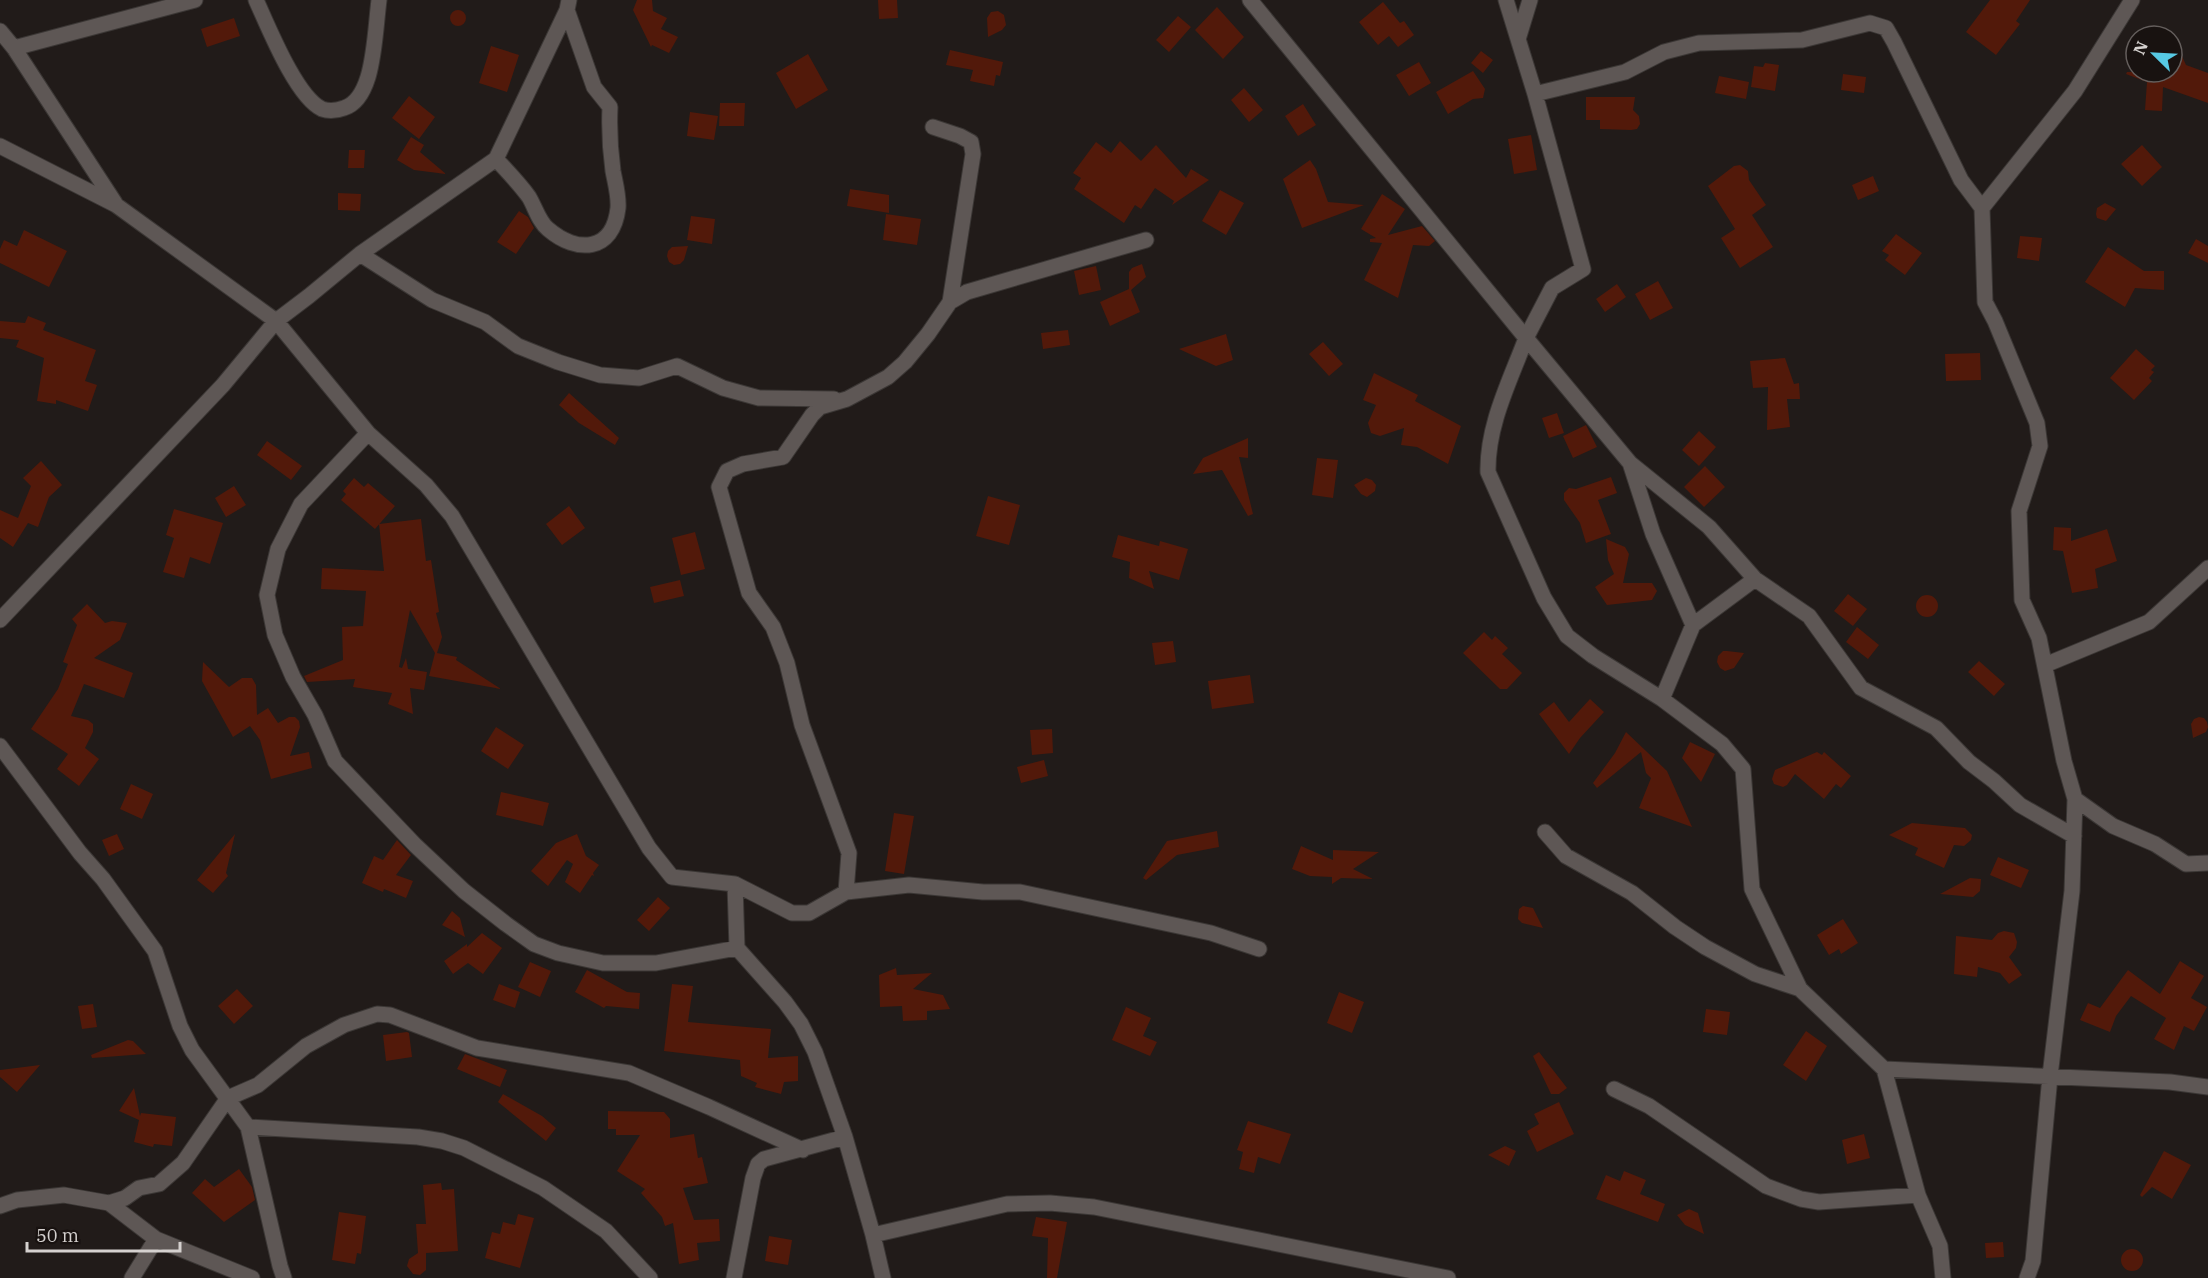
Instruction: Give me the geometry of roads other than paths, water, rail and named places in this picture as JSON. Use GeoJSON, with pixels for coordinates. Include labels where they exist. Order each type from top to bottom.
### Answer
{"type":"FeatureCollection","features":[{"type":"Feature","properties":{"kind":"street"},"geometry":{"type":"LineString","coordinates":[[14,48],[195,0]]}},
{"type":"Feature","properties":{"kind":"street"},"geometry":{"type":"LineString","coordinates":[[256,0],[292,75],[307,96],[320,108],[334,112],[348,107],[358,98],[364,88],[369,75],[379,0]]}},
{"type":"Feature","properties":{"kind":"street"},"geometry":{"type":"LineString","coordinates":[[1250,0],[1630,463],[1709,527],[1755,579],[1809,616],[1861,688],[1936,728],[1969,762],[1995,781],[2020,804],[2074,836]]}},
{"type":"Feature","properties":{"kind":"street"},"geometry":{"type":"LineString","coordinates":[[1506,0],[1536,94],[1583,269],[1552,288],[1526,338],[1493,427],[1488,451],[1488,472],[1544,598],[1568,636],[1593,656],[1662,699],[1722,744],[1743,769],[1752,890],[1800,989],[1884,1069],[1918,1196],[1940,1246],[1943,1278]]}},
{"type":"Feature","properties":{"kind":"street"},"geometry":{"type":"LineString","coordinates":[[1518,36],[1530,0]]}},
{"type":"Feature","properties":{"kind":"street"},"geometry":{"type":"LineString","coordinates":[[1982,208],[2070,98],[2136,1]]}},
{"type":"Feature","properties":{"kind":"street"},"geometry":{"type":"LineString","coordinates":[[0,621],[223,385],[276,321],[360,254],[496,159],[568,5]]}},
{"type":"Feature","properties":{"kind":"street"},"geometry":{"type":"LineString","coordinates":[[496,159],[519,185],[546,228],[566,240],[581,245],[596,244],[607,238],[618,206],[609,137],[610,107],[594,87],[568,5]]}},
{"type":"Feature","properties":{"kind":"street"},"geometry":{"type":"LineString","coordinates":[[1536,94],[1625,72],[1664,52],[1699,43],[1802,40],[1870,23],[1886,28],[1961,180],[1982,208],[1985,302],[2029,402],[2040,436],[2040,446],[2019,511],[2022,600],[2039,638],[2064,762],[2075,799],[2072,891],[2050,1076],[2033,1261],[2027,1278]]}},
{"type":"Feature","properties":{"kind":"street"},"geometry":{"type":"LineString","coordinates":[[0,31],[14,48],[116,205]]}},
{"type":"Feature","properties":{"kind":"street"},"geometry":{"type":"LineString","coordinates":[[933,127],[971,142],[973,153],[950,302]]}},
{"type":"Feature","properties":{"kind":"street"},"geometry":{"type":"LineString","coordinates":[[0,146],[116,205],[276,321],[368,433],[426,484],[452,516],[649,848],[672,877],[735,884],[792,913],[809,913],[846,892],[909,885],[983,892],[1020,892],[1211,933],[1259,949]]}},
{"type":"Feature","properties":{"kind":"street"},"geometry":{"type":"LineString","coordinates":[[846,892],[849,854],[802,725],[786,663],[773,627],[749,593],[719,487],[727,471],[743,464],[783,457],[820,407],[847,399],[888,377],[905,362],[950,302],[967,291],[1146,240]]}},
{"type":"Feature","properties":{"kind":"street"},"geometry":{"type":"LineString","coordinates":[[360,254],[432,300],[485,322],[518,346],[600,375],[639,378],[677,366],[723,388],[759,398],[847,399]]}},
{"type":"Feature","properties":{"kind":"street"},"geometry":{"type":"LineString","coordinates":[[368,433],[301,504],[278,549],[267,595],[275,635],[293,677],[315,715],[335,761],[415,845],[464,891],[534,944],[577,958],[603,963],[656,963],[737,948]]}},
{"type":"Feature","properties":{"kind":"street"},"geometry":{"type":"LineString","coordinates":[[1630,463],[1653,534],[1693,625]]}},
{"type":"Feature","properties":{"kind":"street"},"geometry":{"type":"LineString","coordinates":[[2045,665],[2149,622],[2208,568]]}},
{"type":"Feature","properties":{"kind":"street"},"geometry":{"type":"LineString","coordinates":[[1662,699],[1693,625],[1755,579]]}},
{"type":"Feature","properties":{"kind":"street"},"geometry":{"type":"LineString","coordinates":[[0,746],[80,854],[103,879],[155,951],[180,1026],[188,1042],[248,1127],[284,1278]]}},
{"type":"Feature","properties":{"kind":"street"},"geometry":{"type":"LineString","coordinates":[[2075,799],[2113,826],[2155,844],[2186,864],[2208,872]]}},
{"type":"Feature","properties":{"kind":"street"},"geometry":{"type":"LineString","coordinates":[[1545,832],[1566,856],[1632,892],[1675,927],[1705,947],[1755,974],[1800,989]]}},
{"type":"Feature","properties":{"kind":"street"},"geometry":{"type":"LineString","coordinates":[[2186,864],[2208,863]]}},
{"type":"Feature","properties":{"kind":"street"},"geometry":{"type":"LineString","coordinates":[[735,884],[737,948],[785,1002],[801,1024],[815,1052],[845,1137],[883,1278]]}},
{"type":"Feature","properties":{"kind":"street"},"geometry":{"type":"LineString","coordinates":[[109,1203],[125,1198],[140,1188],[159,1184],[183,1163],[228,1098],[258,1085],[306,1046],[344,1025],[377,1014],[390,1015],[477,1048],[629,1073],[803,1150]]}},
{"type":"Feature","properties":{"kind":"street"},"geometry":{"type":"LineString","coordinates":[[1884,1069],[2170,1082],[2208,1087]]}},
{"type":"Feature","properties":{"kind":"street"},"geometry":{"type":"LineString","coordinates":[[2170,1082],[2208,1076]]}},
{"type":"Feature","properties":{"kind":"street"},"geometry":{"type":"LineString","coordinates":[[1614,1089],[1649,1106],[1766,1186],[1784,1194],[1819,1202],[1918,1196]]}},
{"type":"Feature","properties":{"kind":"street"},"geometry":{"type":"LineString","coordinates":[[248,1127],[418,1137],[442,1141],[464,1149],[543,1188],[606,1231],[650,1278]]}},
{"type":"Feature","properties":{"kind":"street"},"geometry":{"type":"LineString","coordinates":[[734,1278],[753,1178],[758,1164],[764,1159],[845,1137]]}},
{"type":"Feature","properties":{"kind":"street"},"geometry":{"type":"LineString","coordinates":[[0,1206],[17,1200],[64,1195],[109,1203],[156,1239],[252,1278]]}},
{"type":"Feature","properties":{"kind":"street"},"geometry":{"type":"LineString","coordinates":[[873,1235],[1007,1204],[1050,1203],[1094,1207],[1448,1278]]}},
{"type":"Feature","properties":{"kind":"street"},"geometry":{"type":"LineString","coordinates":[[132,1278],[156,1239]]}}]}
